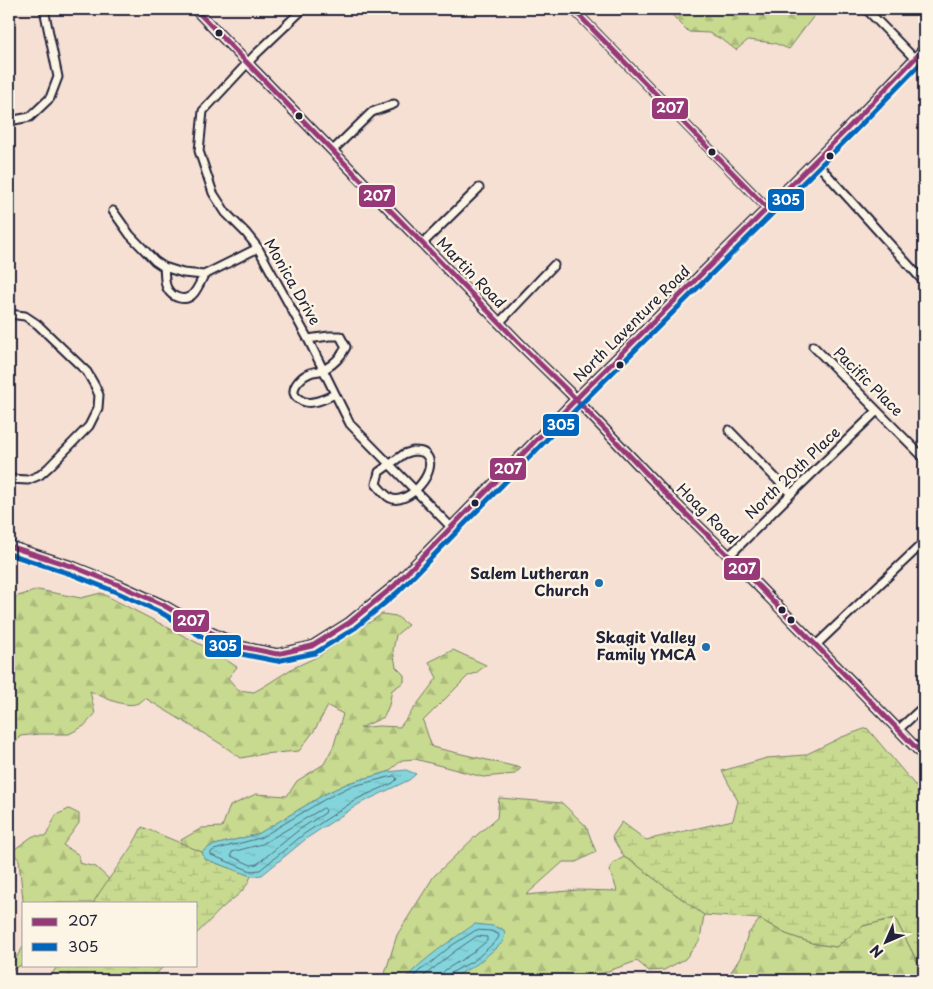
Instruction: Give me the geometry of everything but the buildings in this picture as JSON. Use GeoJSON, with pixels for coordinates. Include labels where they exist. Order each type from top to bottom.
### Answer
{"type":"FeatureCollection","features":[{"type":"Feature","properties":{"kind":"street"},"geometry":{"type":"LineString","coordinates":[[9,121],[30,117],[50,98],[58,77],[44,9]]}},
{"type":"Feature","properties":{"kind":"street","name":"Martin Road"},"geometry":{"type":"LineString","coordinates":[[195,9],[576,400]]}},
{"type":"Feature","properties":{"kind":"street"},"geometry":{"type":"LineString","coordinates":[[573,9],[767,208]]}},
{"type":"Feature","properties":{"kind":"street"},"geometry":{"type":"LineString","coordinates":[[866,9],[915,59]]}},
{"type":"Feature","properties":{"kind":"street","name":"Monica Drive"},"geometry":{"type":"LineString","coordinates":[[300,12],[203,111],[199,151],[213,193],[226,212],[258,248],[308,339],[350,424],[451,527]]}},
{"type":"Feature","properties":{"kind":"street","name":"North Laventure Road"},"geometry":{"type":"LineString","coordinates":[[9,546],[74,567],[119,585],[163,605],[210,632],[243,647],[277,654],[312,646],[350,622],[394,586],[924,49]]}},
{"type":"Feature","properties":{"kind":"street"},"geometry":{"type":"LineString","coordinates":[[333,150],[372,112],[394,104]]}},
{"type":"Feature","properties":{"kind":"street"},"geometry":{"type":"LineString","coordinates":[[815,161],[924,282]]}},
{"type":"Feature","properties":{"kind":"street","name":"Martin Road"},"geometry":{"type":"LineString","coordinates":[[423,243],[480,188]]}},
{"type":"Feature","properties":{"kind":"street"},"geometry":{"type":"LineString","coordinates":[[113,211],[130,235],[155,262],[164,268],[183,273],[204,275],[258,248]]}},
{"type":"Feature","properties":{"kind":"street","name":"Martin Road"},"geometry":{"type":"LineString","coordinates":[[499,323],[554,265]]}},
{"type":"Feature","properties":{"kind":"street"},"geometry":{"type":"LineString","coordinates":[[164,268],[166,287],[172,295],[181,299],[192,296],[204,275]]}},
{"type":"Feature","properties":{"kind":"street"},"geometry":{"type":"LineString","coordinates":[[9,314],[24,316],[37,324],[87,372],[96,386],[99,395],[98,408],[89,426],[49,467],[40,475],[28,480],[9,479]]}},
{"type":"Feature","properties":{"kind":"street","name":"Monica Drive"},"geometry":{"type":"LineString","coordinates":[[308,339],[340,336],[346,347],[341,356],[323,370],[311,372],[302,378],[297,384],[294,393],[296,398],[305,403],[318,401],[335,394]]}},
{"type":"Feature","properties":{"kind":"street","name":"Pacific Place"},"geometry":{"type":"LineString","coordinates":[[813,346],[924,458]]}},
{"type":"Feature","properties":{"kind":"street","name":"Hoag Road"},"geometry":{"type":"LineString","coordinates":[[576,400],[924,756]]}},
{"type":"Feature","properties":{"kind":"street","name":"North 20th Place"},"geometry":{"type":"LineString","coordinates":[[729,556],[877,411]]}},
{"type":"Feature","properties":{"kind":"street"},"geometry":{"type":"LineString","coordinates":[[729,430],[791,494]]}},
{"type":"Feature","properties":{"kind":"street"},"geometry":{"type":"LineString","coordinates":[[413,451],[422,452],[428,456],[430,464],[428,473],[415,491],[398,499],[391,499],[376,484],[379,472],[404,454],[413,451]]}},
{"type":"Feature","properties":{"kind":"street"},"geometry":{"type":"LineString","coordinates":[[816,645],[924,542]]}},
{"type":"Feature","properties":{"kind":"street"},"geometry":{"type":"LineString","coordinates":[[899,729],[924,706]]}},
{"type":"Feature","properties":{"kind":"green space"},"geometry":{"type":"Polygon","coordinates":[[[641,9],[817,9],[789,49],[774,43],[748,40],[736,50],[723,40],[709,33],[689,32],[671,14],[653,13],[641,9]]]}},
{"type":"Feature","properties":{"kind":"green space"},"geometry":{"type":"Polygon","coordinates":[[[38,590],[81,598],[101,593],[211,650],[237,667],[228,678],[238,690],[254,692],[293,668],[319,656],[382,614],[396,616],[408,625],[396,635],[393,650],[396,667],[404,675],[404,682],[392,690],[384,717],[360,728],[378,726],[400,727],[437,678],[429,662],[453,650],[486,665],[476,673],[468,676],[423,721],[432,747],[521,768],[515,774],[483,777],[415,759],[402,760],[388,772],[348,783],[325,794],[258,834],[211,846],[202,852],[181,853],[181,840],[202,828],[222,827],[230,806],[256,794],[287,796],[297,781],[324,764],[334,745],[343,714],[328,706],[314,731],[299,751],[241,758],[145,698],[138,703],[127,704],[90,691],[95,714],[84,726],[69,734],[20,736],[9,753],[9,601],[38,590]]]}},
{"type":"Feature","properties":{"kind":"green space"},"geometry":{"type":"Polygon","coordinates":[[[867,728],[924,796],[924,972],[895,918],[863,926],[836,947],[812,943],[786,934],[760,919],[704,915],[624,857],[612,837],[622,822],[646,840],[733,820],[738,801],[722,771],[767,758],[805,755],[842,737],[867,728]]]}},
{"type":"Feature","properties":{"kind":"green space"},"geometry":{"type":"Polygon","coordinates":[[[499,798],[562,803],[586,826],[596,852],[576,862],[563,862],[526,895],[578,890],[617,891],[609,871],[613,863],[624,857],[704,915],[700,940],[685,959],[664,970],[649,971],[637,961],[591,977],[588,980],[383,980],[397,935],[434,876],[497,818],[499,798]]]}},
{"type":"Feature","properties":{"kind":"green space"},"geometry":{"type":"Polygon","coordinates":[[[69,809],[79,814],[79,823],[63,845],[79,855],[79,863],[96,867],[111,881],[126,902],[23,902],[19,860],[12,851],[33,836],[46,836],[56,815],[69,809]]]}},
{"type":"Feature","properties":{"kind":"green space"},"geometry":{"type":"Polygon","coordinates":[[[142,827],[202,852],[205,859],[251,876],[249,882],[243,891],[222,908],[198,932],[198,902],[94,902],[142,827]]]}},
{"type":"Feature","properties":{"kind":"green space"},"geometry":{"type":"Polygon","coordinates":[[[895,918],[924,972],[924,980],[726,980],[740,958],[748,934],[760,919],[786,934],[812,943],[836,947],[863,926],[895,918]]]}},
{"type":"Feature","properties":{"kind":"green space"},"geometry":{"type":"Polygon","coordinates":[[[22,949],[22,965],[9,971],[9,968],[22,949]]]}},
{"type":"Feature","properties":{"kind":"green space"},"geometry":{"type":"Polygon","coordinates":[[[57,966],[164,966],[150,980],[48,980],[57,966]]]}},
{"type":"Feature","properties":{"kind":"water"},"geometry":{"type":"Polygon","coordinates":[[[406,770],[416,774],[409,780],[359,804],[307,838],[262,875],[251,876],[205,859],[202,852],[211,846],[258,834],[325,794],[348,783],[388,772],[406,770]]]}},
{"type":"Feature","properties":{"kind":"water"},"geometry":{"type":"Polygon","coordinates":[[[475,924],[493,926],[504,930],[505,935],[502,943],[477,964],[449,980],[404,980],[429,957],[475,924]]]}},
{"type":"Feature","properties":{"kind":"transit line","name":"207"},"geometry":{"type":"LineString","coordinates":[[195,9],[670,498],[924,756]]}},
{"type":"Feature","properties":{"kind":"transit line","name":"207"},"geometry":{"type":"LineString","coordinates":[[573,9],[767,208]]}},
{"type":"Feature","properties":{"kind":"transit line","name":"207"},"geometry":{"type":"LineString","coordinates":[[9,546],[74,567],[119,585],[163,605],[210,632],[243,647],[277,654],[312,646],[350,622],[394,586],[585,390],[846,130],[924,49]]}},
{"type":"Feature","properties":{"kind":"transit line","name":"305"},"geometry":{"type":"LineString","coordinates":[[9,554],[71,574],[116,592],[160,612],[206,639],[241,654],[277,661],[315,653],[355,628],[399,591],[590,395],[924,60]]}},
{"type":"Feature","properties":{"kind":"place","name":"Salem Lutheran Church"},"geometry":{"type":"Point","coordinates":[599,583]}},
{"type":"Feature","properties":{"kind":"place","name":"Skagit Valley Family YMCA"},"geometry":{"type":"Point","coordinates":[706,647]}}]}
